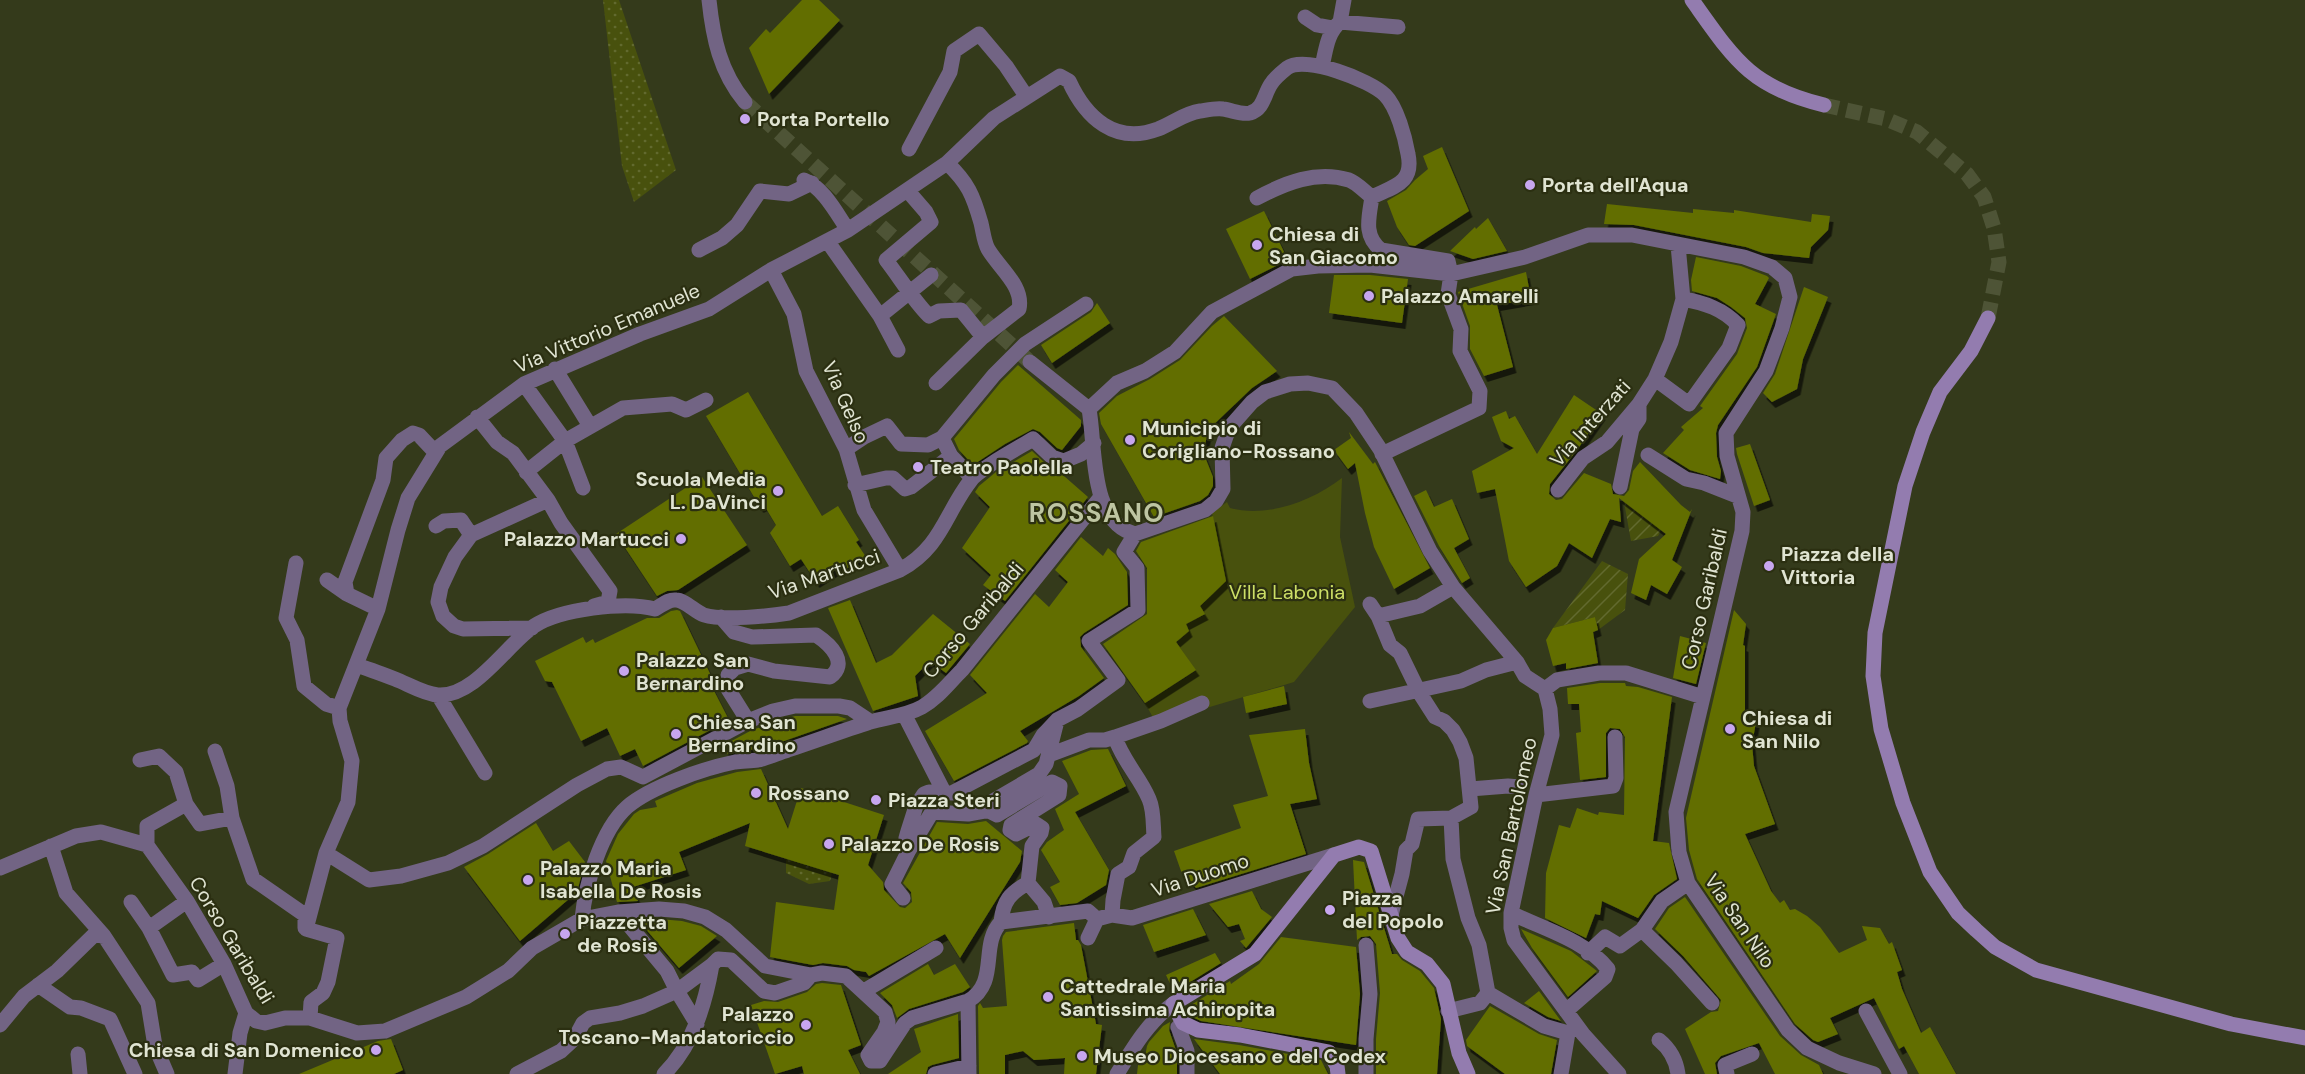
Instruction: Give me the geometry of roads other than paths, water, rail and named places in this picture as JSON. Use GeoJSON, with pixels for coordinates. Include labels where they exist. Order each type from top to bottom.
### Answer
{"type":"FeatureCollection","features":[{"type":"Feature","properties":{"kind":"main road"},"geometry":{"type":"LineString","coordinates":[[1692,0],[1724,45],[1746,70],[1770,86],[1795,98],[1824,105]]}},
{"type":"Feature","properties":{"kind":"main road"},"geometry":{"type":"LineString","coordinates":[[1988,318],[1971,351],[1940,392],[1923,432],[1905,486],[1875,633],[1873,676],[1881,729],[1903,803],[1930,872],[1958,914],[1995,947],[2036,970],[2231,1024],[2305,1038]]}},
{"type":"Feature","properties":{"kind":"main road"},"geometry":{"type":"LineString","coordinates":[[1338,1074],[1337,1066],[1329,1052],[1240,1035],[1198,1030],[1183,1023],[1173,1004],[1255,954],[1334,855],[1359,847],[1371,851],[1398,938],[1407,951],[1426,964],[1443,984],[1459,1053],[1468,1074]]}},
{"type":"Feature","properties":{"kind":"street"},"geometry":{"type":"LineString","coordinates":[[709,0],[712,26],[724,73],[745,102]]}},
{"type":"Feature","properties":{"kind":"street"},"geometry":{"type":"LineString","coordinates":[[1322,66],[1344,0]]}},
{"type":"Feature","properties":{"kind":"street"},"geometry":{"type":"LineString","coordinates":[[1305,17],[1317,25],[1398,27]]}},
{"type":"Feature","properties":{"kind":"street"},"geometry":{"type":"LineString","coordinates":[[909,149],[950,72],[954,51],[979,34],[1006,66],[1026,96]]}},
{"type":"Feature","properties":{"kind":"street","name":"Via Vittorio Emanuele"},"geometry":{"type":"LineString","coordinates":[[339,708],[378,609],[408,498],[440,446],[524,384],[640,334],[709,309],[771,270],[828,242],[947,163],[994,118],[1055,78],[1066,78],[1077,98],[1092,117],[1122,134],[1158,129],[1198,111],[1223,109],[1250,113],[1260,108],[1271,83],[1288,67],[1307,63],[1322,66],[1372,86],[1385,96],[1398,119],[1405,139],[1410,165],[1409,174],[1403,181],[1372,197]]}},
{"type":"Feature","properties":{"kind":"street"},"geometry":{"type":"LineString","coordinates":[[936,383],[983,337],[1019,309],[1021,301],[1016,288],[987,248],[976,206],[964,180],[947,163]]}},
{"type":"Feature","properties":{"kind":"street"},"geometry":{"type":"LineString","coordinates":[[1257,198],[1284,183],[1318,176],[1350,180],[1372,197],[1368,227],[1374,245],[1381,250],[1448,261],[1451,273],[1448,294],[1461,329],[1460,351],[1480,391],[1479,408],[1382,454]]}},
{"type":"Feature","properties":{"kind":"street"},"geometry":{"type":"LineString","coordinates":[[770,184],[785,185],[801,179],[812,183],[848,230]]}},
{"type":"Feature","properties":{"kind":"street"},"geometry":{"type":"LineString","coordinates":[[699,250],[722,238],[737,225],[760,191],[789,194],[812,183]]}},
{"type":"Feature","properties":{"kind":"street"},"geometry":{"type":"LineString","coordinates":[[907,190],[926,212],[931,222],[886,260],[912,293],[919,306],[929,316],[939,311],[961,310],[983,337]]}},
{"type":"Feature","properties":{"kind":"street","name":"Corso Garibaldi"},"geometry":{"type":"LineString","coordinates":[[1089,409],[1117,383],[1145,371],[1175,352],[1212,312],[1292,269],[1370,265],[1451,273],[1525,257],[1588,235],[1632,235],[1744,257],[1772,267],[1785,278],[1790,297],[1782,328],[1766,371],[1726,433],[1726,456],[1743,512],[1742,531],[1703,697]]}},
{"type":"Feature","properties":{"kind":"street"},"geometry":{"type":"LineString","coordinates":[[828,242],[880,316],[898,351]]}},
{"type":"Feature","properties":{"kind":"street","name":"Via Interzati"},"geometry":{"type":"LineString","coordinates":[[1558,490],[1583,458],[1607,442],[1639,404],[1656,379],[1671,342],[1683,299],[1678,245]]}},
{"type":"Feature","properties":{"kind":"street","name":"Via Gelso"},"geometry":{"type":"LineString","coordinates":[[771,270],[794,314],[806,371],[846,449],[864,510],[900,570]]}},
{"type":"Feature","properties":{"kind":"street"},"geometry":{"type":"LineString","coordinates":[[880,316],[912,293],[930,275]]}},
{"type":"Feature","properties":{"kind":"street"},"geometry":{"type":"LineString","coordinates":[[1656,379],[1689,404],[1729,348],[1738,325],[1728,314],[1683,299]]}},
{"type":"Feature","properties":{"kind":"street"},"geometry":{"type":"LineString","coordinates":[[846,449],[886,426],[901,444],[928,445],[942,438],[994,375],[1025,344],[1086,304]]}},
{"type":"Feature","properties":{"kind":"street"},"geometry":{"type":"LineString","coordinates":[[1030,362],[1089,409],[1100,498],[1116,525],[1125,532],[1135,534],[1205,510],[1216,501],[1223,489],[1222,448],[1229,428],[1252,402],[1265,392],[1290,384],[1308,383],[1332,388],[1356,413],[1382,454],[1431,551],[1453,587],[1517,662],[1525,676],[1545,689],[1557,680],[1599,673],[1626,673],[1703,697]]}},
{"type":"Feature","properties":{"kind":"street"},"geometry":{"type":"LineString","coordinates":[[555,369],[590,426]]}},
{"type":"Feature","properties":{"kind":"street"},"geometry":{"type":"LineString","coordinates":[[524,384],[565,441],[583,488]]}},
{"type":"Feature","properties":{"kind":"street"},"geometry":{"type":"LineString","coordinates":[[526,472],[565,441],[623,408],[672,404],[686,410],[706,400]]}},
{"type":"Feature","properties":{"kind":"street"},"geometry":{"type":"LineString","coordinates":[[1620,487],[1632,429],[1639,419],[1639,404]]}},
{"type":"Feature","properties":{"kind":"street"},"geometry":{"type":"LineString","coordinates":[[477,417],[497,442],[513,453],[610,591],[608,602],[579,611]]}},
{"type":"Feature","properties":{"kind":"street"},"geometry":{"type":"LineString","coordinates":[[347,594],[345,582],[383,480],[386,458],[402,440],[413,433],[419,435],[435,452]]}},
{"type":"Feature","properties":{"kind":"street"},"geometry":{"type":"LineString","coordinates":[[942,438],[951,456],[972,478]]}},
{"type":"Feature","properties":{"kind":"street","name":"Via Martucci"},"geometry":{"type":"LineString","coordinates":[[438,695],[455,692],[483,675],[532,628],[556,615],[633,605],[655,609],[674,599],[707,616],[789,613],[900,570],[917,561],[939,534],[972,478],[1033,439],[1052,457],[1064,461],[1082,454],[1094,443]]}},
{"type":"Feature","properties":{"kind":"street"},"geometry":{"type":"LineString","coordinates":[[1648,455],[1686,479],[1704,483],[1737,496]]}},
{"type":"Feature","properties":{"kind":"street"},"geometry":{"type":"LineString","coordinates":[[855,485],[892,478],[904,489],[911,487],[951,456]]}},
{"type":"Feature","properties":{"kind":"street","name":"Corso Garibaldi"},"geometry":{"type":"LineString","coordinates":[[582,919],[584,899],[592,871],[607,833],[625,809],[638,799],[663,786],[713,768],[736,762],[759,760],[922,707],[940,693],[962,670],[1100,498]]}},
{"type":"Feature","properties":{"kind":"street"},"geometry":{"type":"LineString","coordinates":[[532,628],[463,629],[454,626],[444,616],[438,602],[441,587],[455,557],[471,535],[548,500]]}},
{"type":"Feature","properties":{"kind":"street"},"geometry":{"type":"LineString","coordinates":[[436,526],[444,521],[460,520],[471,535]]}},
{"type":"Feature","properties":{"kind":"street"},"geometry":{"type":"LineString","coordinates":[[909,850],[906,838],[921,798],[929,792],[952,793],[1034,750],[1043,735],[1057,720],[1078,709],[1118,680],[1089,640],[1138,610],[1137,568],[1124,552],[1135,534]]}},
{"type":"Feature","properties":{"kind":"street"},"geometry":{"type":"LineString","coordinates":[[296,563],[286,618],[297,640],[304,686],[326,704],[339,708],[340,721],[352,761],[348,802],[326,853],[306,929]]}},
{"type":"Feature","properties":{"kind":"street"},"geometry":{"type":"LineString","coordinates":[[327,580],[347,594],[378,609]]}},
{"type":"Feature","properties":{"kind":"street"},"geometry":{"type":"LineString","coordinates":[[1391,915],[1406,850],[1412,844],[1418,819],[1451,818],[1471,807],[1470,789],[1466,758],[1460,741],[1454,730],[1435,717],[1419,692],[1400,653],[1390,645],[1374,610],[1420,606],[1453,587]]}},
{"type":"Feature","properties":{"kind":"street"},"geometry":{"type":"LineString","coordinates":[[721,617],[734,632],[752,637],[816,635],[835,652],[839,664],[837,672],[830,677],[774,671],[748,664],[735,668],[728,675],[728,688],[748,720]]}},
{"type":"Feature","properties":{"kind":"street"},"geometry":{"type":"LineString","coordinates":[[1370,701],[1461,681],[1486,670],[1517,662]]}},
{"type":"Feature","properties":{"kind":"street"},"geometry":{"type":"LineString","coordinates":[[356,665],[438,695],[485,773]]}},
{"type":"Feature","properties":{"kind":"street","name":"Via San Bartolomeo"},"geometry":{"type":"LineString","coordinates":[[1545,689],[1550,709],[1552,735],[1536,795],[1511,913],[1511,928],[1514,940],[1566,1011],[1572,1029],[1619,1074]]}},
{"type":"Feature","properties":{"kind":"street","name":"Via San Nilo"},"geometry":{"type":"LineString","coordinates":[[1703,697],[1676,812],[1679,852],[1688,883],[1788,1030],[1807,1048],[1842,1068],[1874,1074]]}},
{"type":"Feature","properties":{"kind":"street"},"geometry":{"type":"LineString","coordinates":[[1049,755],[1089,740],[1105,740],[1115,737],[1161,721],[1202,703]]}},
{"type":"Feature","properties":{"kind":"street"},"geometry":{"type":"LineString","coordinates":[[326,853],[369,880],[401,876],[448,863],[483,846],[577,785],[608,769],[621,767],[643,777],[748,720],[773,711],[814,705],[850,708],[871,722]]}},
{"type":"Feature","properties":{"kind":"street"},"geometry":{"type":"LineString","coordinates":[[904,714],[944,792]]}},
{"type":"Feature","properties":{"kind":"street"},"geometry":{"type":"LineString","coordinates":[[990,810],[993,801],[1039,774],[1049,755],[1057,720]]}},
{"type":"Feature","properties":{"kind":"street"},"geometry":{"type":"LineString","coordinates":[[1088,938],[1105,917],[1113,900],[1118,874],[1129,867],[1134,853],[1154,837],[1151,802],[1118,748],[1115,737]]}},
{"type":"Feature","properties":{"kind":"street"},"geometry":{"type":"LineString","coordinates":[[1536,795],[1613,786],[1616,778],[1615,737]]}},
{"type":"Feature","properties":{"kind":"street"},"geometry":{"type":"LineString","coordinates":[[215,751],[227,786],[232,818],[254,879],[304,915],[306,929]]}},
{"type":"Feature","properties":{"kind":"street"},"geometry":{"type":"LineString","coordinates":[[140,760],[159,756],[176,772],[186,804],[200,824],[232,818]]}},
{"type":"Feature","properties":{"kind":"street"},"geometry":{"type":"LineString","coordinates":[[903,898],[892,884],[929,814],[932,812],[968,814],[990,810],[997,815],[1052,782],[1060,786],[1059,795],[1010,826],[1011,832],[1016,834],[1036,824],[1042,828],[1032,846],[1028,883],[1044,902],[1049,917],[1001,922]]}},
{"type":"Feature","properties":{"kind":"street"},"geometry":{"type":"LineString","coordinates":[[1470,789],[1519,787]]}},
{"type":"Feature","properties":{"kind":"street"},"geometry":{"type":"LineString","coordinates":[[0,868],[76,836],[101,832],[147,845],[147,826],[186,804]]}},
{"type":"Feature","properties":{"kind":"street"},"geometry":{"type":"LineString","coordinates":[[1451,818],[1453,859],[1468,918],[1479,945],[1488,993],[1544,1026],[1572,1029],[1561,1074]]}},
{"type":"Feature","properties":{"kind":"street","name":"Corso Garibaldi"},"geometry":{"type":"LineString","coordinates":[[147,845],[187,901],[224,964],[246,1012],[256,1021],[265,1023],[285,1018],[310,1018]]}},
{"type":"Feature","properties":{"kind":"street"},"geometry":{"type":"LineString","coordinates":[[51,846],[66,893],[104,936],[148,1003],[155,1046],[167,1074]]}},
{"type":"Feature","properties":{"kind":"street","name":"Via Duomo"},"geometry":{"type":"LineString","coordinates":[[1049,917],[1088,911],[1105,917],[1132,918],[1334,855]]}},
{"type":"Feature","properties":{"kind":"street"},"geometry":{"type":"LineString","coordinates":[[867,1068],[880,1061],[901,1027],[912,1018],[968,1001],[985,986],[993,934],[1001,922],[1002,907],[1017,889],[1028,883]]}},
{"type":"Feature","properties":{"kind":"street"},"geometry":{"type":"LineString","coordinates":[[1588,953],[1605,937],[1620,946],[1642,930],[1662,901],[1688,883]]}},
{"type":"Feature","properties":{"kind":"street"},"geometry":{"type":"LineString","coordinates":[[149,928],[187,901]]}},
{"type":"Feature","properties":{"kind":"street"},"geometry":{"type":"LineString","coordinates":[[131,902],[149,928],[173,975],[192,972],[198,980],[224,964]]}},
{"type":"Feature","properties":{"kind":"street"},"geometry":{"type":"LineString","coordinates":[[306,929],[337,938],[328,982],[323,993],[311,1002],[310,1018],[357,1033],[385,1031],[445,1007],[508,971],[532,948],[582,919],[618,912],[659,909],[684,911],[705,917],[726,930],[765,966],[811,975],[822,973],[846,976],[864,991],[885,1012],[888,1023],[869,1052],[867,1068]]}},
{"type":"Feature","properties":{"kind":"street"},"geometry":{"type":"LineString","coordinates":[[618,912],[667,971],[676,991],[697,1024]]}},
{"type":"Feature","properties":{"kind":"street"},"geometry":{"type":"LineString","coordinates":[[1511,913],[1573,941],[1608,969],[1605,976],[1566,1011]]}},
{"type":"Feature","properties":{"kind":"street"},"geometry":{"type":"LineString","coordinates":[[1642,930],[1712,1003]]}},
{"type":"Feature","properties":{"kind":"street"},"geometry":{"type":"LineString","coordinates":[[0,1025],[24,996],[57,971],[94,935],[104,936]]}},
{"type":"Feature","properties":{"kind":"street"},"geometry":{"type":"LineString","coordinates":[[1366,945],[1370,994],[1366,1074]]}},
{"type":"Feature","properties":{"kind":"street"},"geometry":{"type":"LineString","coordinates":[[864,991],[936,948]]}},
{"type":"Feature","properties":{"kind":"street"},"geometry":{"type":"LineString","coordinates":[[517,1074],[561,1050],[575,1038],[583,1023],[590,1018],[628,1011],[676,991],[718,959],[731,960],[764,991],[775,993],[804,983],[811,975]]}},
{"type":"Feature","properties":{"kind":"street"},"geometry":{"type":"LineString","coordinates":[[664,1074],[676,1062],[697,1024],[712,965]]}},
{"type":"Feature","properties":{"kind":"street"},"geometry":{"type":"LineString","coordinates":[[38,985],[70,1007],[81,1008],[110,1019],[131,1073]]}},
{"type":"Feature","properties":{"kind":"street"},"geometry":{"type":"LineString","coordinates":[[1448,1011],[1480,1003],[1488,993]]}},
{"type":"Feature","properties":{"kind":"street"},"geometry":{"type":"LineString","coordinates":[[935,1074],[969,1070],[968,1001]]}},
{"type":"Feature","properties":{"kind":"street"},"geometry":{"type":"LineString","coordinates":[[1117,1074],[1140,1036],[1161,1012],[1173,1004]]}},
{"type":"Feature","properties":{"kind":"street"},"geometry":{"type":"LineString","coordinates":[[1866,1011],[1900,1074]]}},
{"type":"Feature","properties":{"kind":"street"},"geometry":{"type":"LineString","coordinates":[[235,1074],[240,1033],[246,1012]]}},
{"type":"Feature","properties":{"kind":"street"},"geometry":{"type":"LineString","coordinates":[[1183,1023],[1178,1027],[1187,1051],[1187,1074]]}},
{"type":"Feature","properties":{"kind":"street"},"geometry":{"type":"LineString","coordinates":[[1659,1040],[1667,1047],[1677,1063],[1678,1074]]}},
{"type":"Feature","properties":{"kind":"street"},"geometry":{"type":"LineString","coordinates":[[78,1054],[80,1074]]}},
{"type":"Feature","properties":{"kind":"street"},"geometry":{"type":"LineString","coordinates":[[1727,1074],[1725,1065],[1752,1054]]}},
{"type":"Feature","properties":{"kind":"tunnel"},"geometry":{"type":"LineString","coordinates":[[745,102],[1030,362]]}},
{"type":"Feature","properties":{"kind":"tunnel"},"geometry":{"type":"LineString","coordinates":[[1824,105],[1886,119],[1917,132],[1967,174],[1984,197],[1994,228],[1999,262],[1988,318]]}},
{"type":"Feature","properties":{"kind":"place","name":"Porta Portello"},"geometry":{"type":"Point","coordinates":[745,119]}},
{"type":"Feature","properties":{"kind":"place","name":"Porta dell'Aqua"},"geometry":{"type":"Point","coordinates":[1530,185]}},
{"type":"Feature","properties":{"kind":"place","name":"Chiesa di San Giacomo"},"geometry":{"type":"Point","coordinates":[1257,245]}},
{"type":"Feature","properties":{"kind":"place","name":"Palazzo Amarelli"},"geometry":{"type":"Point","coordinates":[1369,296]}},
{"type":"Feature","properties":{"kind":"place","name":"Municipio di Corigliano-Rossano"},"geometry":{"type":"Point","coordinates":[1130,440]}},
{"type":"Feature","properties":{"kind":"place","name":"Teatro Paolella"},"geometry":{"type":"Point","coordinates":[918,467]}},
{"type":"Feature","properties":{"kind":"place","name":"Scuola Media L. DaVinci"},"geometry":{"type":"Point","coordinates":[778,491]}},
{"type":"Feature","properties":{"kind":"place","name":"Palazzo Martucci"},"geometry":{"type":"Point","coordinates":[681,539]}},
{"type":"Feature","properties":{"kind":"place","name":"Piazza della Vittoria"},"geometry":{"type":"Point","coordinates":[1769,566]}},
{"type":"Feature","properties":{"kind":"place","name":"Palazzo San Bernardino"},"geometry":{"type":"Point","coordinates":[624,671]}},
{"type":"Feature","properties":{"kind":"place","name":"Chiesa di San Nilo"},"geometry":{"type":"Point","coordinates":[1730,729]}},
{"type":"Feature","properties":{"kind":"place","name":"Chiesa San Bernardino"},"geometry":{"type":"Point","coordinates":[676,734]}},
{"type":"Feature","properties":{"kind":"place","name":"Rossano"},"geometry":{"type":"Point","coordinates":[756,793]}},
{"type":"Feature","properties":{"kind":"place","name":"Piazza Steri"},"geometry":{"type":"Point","coordinates":[876,800]}},
{"type":"Feature","properties":{"kind":"place","name":"Palazzo De Rosis"},"geometry":{"type":"Point","coordinates":[829,844]}},
{"type":"Feature","properties":{"kind":"place","name":"Palazzo Maria Isabella De Rosis"},"geometry":{"type":"Point","coordinates":[528,880]}},
{"type":"Feature","properties":{"kind":"place","name":"Piazza del Popolo"},"geometry":{"type":"Point","coordinates":[1330,910]}},
{"type":"Feature","properties":{"kind":"place","name":"Piazzetta de Rosis"},"geometry":{"type":"Point","coordinates":[565,934]}},
{"type":"Feature","properties":{"kind":"place","name":"Cattedrale Maria Santissima Achiropita"},"geometry":{"type":"Point","coordinates":[1048,997]}},
{"type":"Feature","properties":{"kind":"place","name":"Palazzo Toscano-Mandatoriccio"},"geometry":{"type":"Point","coordinates":[806,1025]}},
{"type":"Feature","properties":{"kind":"place","name":"Chiesa di San Domenico"},"geometry":{"type":"Point","coordinates":[376,1050]}},
{"type":"Feature","properties":{"kind":"place","name":"Museo Diocesano e del Codex"},"geometry":{"type":"Point","coordinates":[1082,1056]}},
{"type":"Feature","properties":{"kind":"district","name":"ROSSANO"},"geometry":{"type":"Point","coordinates":[1097,513]}},
{"type":"Feature","properties":{"kind":"park label","name":"Villa Labonia"},"geometry":{"type":"Point","coordinates":[1287,592]}}]}
